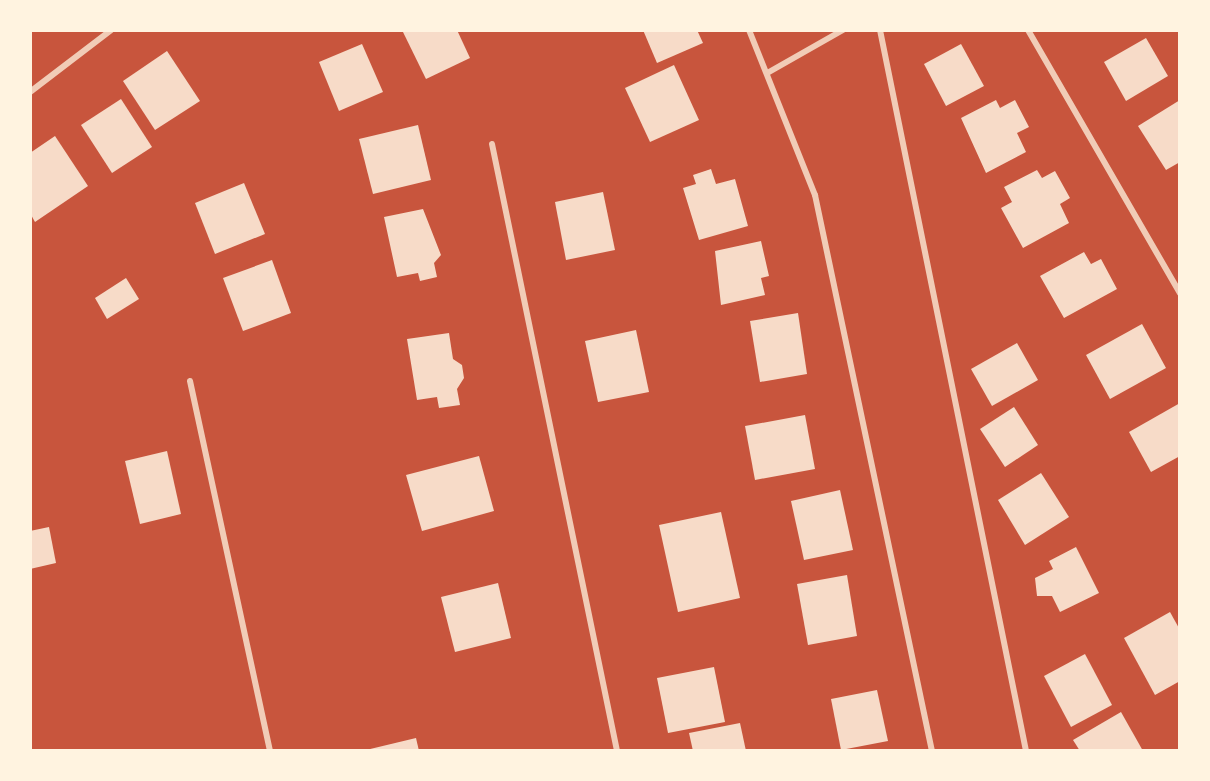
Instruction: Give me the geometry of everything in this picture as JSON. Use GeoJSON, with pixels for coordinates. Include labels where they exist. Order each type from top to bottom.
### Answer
{"type":"FeatureCollection","features":[{"type":"Feature","properties":{"kind":"street"},"geometry":{"type":"LineString","coordinates":[[30,92],[111,30]]}},
{"type":"Feature","properties":{"kind":"street"},"geometry":{"type":"LineString","coordinates":[[749,30],[769,72],[815,195],[932,751]]}},
{"type":"Feature","properties":{"kind":"street"},"geometry":{"type":"LineString","coordinates":[[769,72],[843,30]]}},
{"type":"Feature","properties":{"kind":"street"},"geometry":{"type":"LineString","coordinates":[[880,30],[1026,751]]}},
{"type":"Feature","properties":{"kind":"street"},"geometry":{"type":"LineString","coordinates":[[1028,30],[1180,293]]}},
{"type":"Feature","properties":{"kind":"street"},"geometry":{"type":"LineString","coordinates":[[492,144],[617,751]]}},
{"type":"Feature","properties":{"kind":"street"},"geometry":{"type":"LineString","coordinates":[[190,381],[270,751]]}},
{"type":"Feature","properties":{"kind":"building"},"geometry":{"type":"Polygon","coordinates":[[[402,30],[457,30],[470,58],[426,79],[402,30]]]}},
{"type":"Feature","properties":{"kind":"building"},"geometry":{"type":"Polygon","coordinates":[[[643,30],[697,30],[703,43],[657,63],[643,30]]]}},
{"type":"Feature","properties":{"kind":"building"},"geometry":{"type":"Polygon","coordinates":[[[1146,38],[1168,76],[1126,101],[1104,62],[1146,38]]]}},
{"type":"Feature","properties":{"kind":"building"},"geometry":{"type":"Polygon","coordinates":[[[362,44],[383,92],[339,111],[319,62],[362,44]]]}},
{"type":"Feature","properties":{"kind":"building"},"geometry":{"type":"Polygon","coordinates":[[[961,44],[984,86],[946,106],[924,64],[961,44]]]}},
{"type":"Feature","properties":{"kind":"building"},"geometry":{"type":"Polygon","coordinates":[[[167,51],[200,101],[155,130],[123,81],[167,51]]]}},
{"type":"Feature","properties":{"kind":"building"},"geometry":{"type":"Polygon","coordinates":[[[674,65],[699,120],[650,142],[625,88],[674,65]]]}},
{"type":"Feature","properties":{"kind":"building"},"geometry":{"type":"Polygon","coordinates":[[[121,99],[152,147],[112,173],[81,125],[121,99]]]}},
{"type":"Feature","properties":{"kind":"building"},"geometry":{"type":"Polygon","coordinates":[[[996,100],[1000,108],[1015,100],[1029,127],[1017,133],[1026,152],[986,173],[961,118],[996,100]]]}},
{"type":"Feature","properties":{"kind":"building"},"geometry":{"type":"Polygon","coordinates":[[[1180,100],[1180,162],[1166,170],[1138,126],[1180,100]]]}},
{"type":"Feature","properties":{"kind":"building"},"geometry":{"type":"Polygon","coordinates":[[[418,125],[431,180],[373,194],[359,139],[418,125]]]}},
{"type":"Feature","properties":{"kind":"building"},"geometry":{"type":"Polygon","coordinates":[[[55,136],[88,186],[35,222],[30,213],[30,153],[55,136]]]}},
{"type":"Feature","properties":{"kind":"building"},"geometry":{"type":"Polygon","coordinates":[[[711,169],[716,184],[735,179],[748,226],[699,240],[683,188],[696,184],[693,175],[711,169]]]}},
{"type":"Feature","properties":{"kind":"building"},"geometry":{"type":"Polygon","coordinates":[[[1037,170],[1042,178],[1055,171],[1070,198],[1060,204],[1069,223],[1023,248],[1001,208],[1012,202],[1004,187],[1037,170]]]}},
{"type":"Feature","properties":{"kind":"building"},"geometry":{"type":"Polygon","coordinates":[[[244,183],[265,234],[215,254],[195,203],[244,183]]]}},
{"type":"Feature","properties":{"kind":"building"},"geometry":{"type":"Polygon","coordinates":[[[603,192],[615,250],[566,260],[555,202],[603,192]]]}},
{"type":"Feature","properties":{"kind":"building"},"geometry":{"type":"Polygon","coordinates":[[[423,209],[441,255],[434,263],[437,277],[420,281],[418,273],[397,277],[384,217],[423,209]]]}},
{"type":"Feature","properties":{"kind":"building"},"geometry":{"type":"Polygon","coordinates":[[[761,241],[769,276],[761,278],[765,295],[721,305],[715,251],[761,241]]]}},
{"type":"Feature","properties":{"kind":"building"},"geometry":{"type":"Polygon","coordinates":[[[1084,252],[1091,264],[1101,259],[1117,289],[1064,318],[1040,276],[1084,252]]]}},
{"type":"Feature","properties":{"kind":"building"},"geometry":{"type":"Polygon","coordinates":[[[272,260],[291,313],[243,331],[223,278],[272,260]]]}},
{"type":"Feature","properties":{"kind":"building"},"geometry":{"type":"Polygon","coordinates":[[[126,278],[139,299],[107,319],[95,298],[126,278]]]}},
{"type":"Feature","properties":{"kind":"building"},"geometry":{"type":"Polygon","coordinates":[[[798,313],[807,374],[760,382],[750,321],[798,313]]]}},
{"type":"Feature","properties":{"kind":"building"},"geometry":{"type":"Polygon","coordinates":[[[1142,324],[1166,368],[1110,399],[1086,355],[1142,324]]]}},
{"type":"Feature","properties":{"kind":"building"},"geometry":{"type":"Polygon","coordinates":[[[636,330],[649,392],[598,402],[585,341],[636,330]]]}},
{"type":"Feature","properties":{"kind":"building"},"geometry":{"type":"Polygon","coordinates":[[[449,333],[453,359],[462,365],[464,378],[457,389],[460,405],[439,408],[437,397],[417,400],[407,339],[449,333]]]}},
{"type":"Feature","properties":{"kind":"building"},"geometry":{"type":"Polygon","coordinates":[[[1017,343],[1038,380],[992,406],[971,369],[1017,343]]]}},
{"type":"Feature","properties":{"kind":"building"},"geometry":{"type":"Polygon","coordinates":[[[1180,403],[1180,456],[1151,472],[1129,432],[1180,403]]]}},
{"type":"Feature","properties":{"kind":"building"},"geometry":{"type":"Polygon","coordinates":[[[1014,407],[1038,445],[1005,467],[980,429],[1014,407]]]}},
{"type":"Feature","properties":{"kind":"building"},"geometry":{"type":"Polygon","coordinates":[[[805,415],[815,469],[755,480],[745,426],[805,415]]]}},
{"type":"Feature","properties":{"kind":"building"},"geometry":{"type":"Polygon","coordinates":[[[167,451],[181,514],[140,524],[125,461],[167,451]]]}},
{"type":"Feature","properties":{"kind":"building"},"geometry":{"type":"Polygon","coordinates":[[[479,456],[494,511],[422,531],[406,475],[479,456]]]}},
{"type":"Feature","properties":{"kind":"building"},"geometry":{"type":"Polygon","coordinates":[[[1041,473],[1069,517],[1025,545],[998,500],[1041,473]]]}},
{"type":"Feature","properties":{"kind":"building"},"geometry":{"type":"Polygon","coordinates":[[[840,490],[853,550],[804,560],[791,501],[840,490]]]}},
{"type":"Feature","properties":{"kind":"building"},"geometry":{"type":"Polygon","coordinates":[[[721,512],[740,598],[678,612],[659,525],[721,512]]]}},
{"type":"Feature","properties":{"kind":"building"},"geometry":{"type":"Polygon","coordinates":[[[49,527],[56,563],[30,569],[30,531],[49,527]]]}},
{"type":"Feature","properties":{"kind":"building"},"geometry":{"type":"Polygon","coordinates":[[[1076,547],[1099,593],[1060,612],[1052,596],[1037,596],[1035,578],[1053,569],[1049,561],[1076,547]]]}},
{"type":"Feature","properties":{"kind":"building"},"geometry":{"type":"Polygon","coordinates":[[[847,575],[857,636],[808,645],[797,584],[847,575]]]}},
{"type":"Feature","properties":{"kind":"building"},"geometry":{"type":"Polygon","coordinates":[[[498,583],[511,638],[455,652],[441,597],[498,583]]]}},
{"type":"Feature","properties":{"kind":"building"},"geometry":{"type":"Polygon","coordinates":[[[1170,612],[1180,630],[1180,681],[1155,695],[1124,638],[1170,612]]]}},
{"type":"Feature","properties":{"kind":"building"},"geometry":{"type":"Polygon","coordinates":[[[1085,654],[1112,705],[1071,727],[1044,676],[1085,654]]]}},
{"type":"Feature","properties":{"kind":"building"},"geometry":{"type":"Polygon","coordinates":[[[714,667],[725,722],[668,733],[657,678],[714,667]]]}},
{"type":"Feature","properties":{"kind":"building"},"geometry":{"type":"Polygon","coordinates":[[[877,690],[888,741],[841,750],[831,699],[877,690]]]}},
{"type":"Feature","properties":{"kind":"building"},"geometry":{"type":"Polygon","coordinates":[[[1121,712],[1143,751],[1080,751],[1073,740],[1121,712]]]}},
{"type":"Feature","properties":{"kind":"building"},"geometry":{"type":"Polygon","coordinates":[[[740,723],[746,751],[693,751],[689,733],[740,723]]]}},
{"type":"Feature","properties":{"kind":"building"},"geometry":{"type":"Polygon","coordinates":[[[416,738],[419,751],[366,751],[366,750],[416,738]]]}}]}
